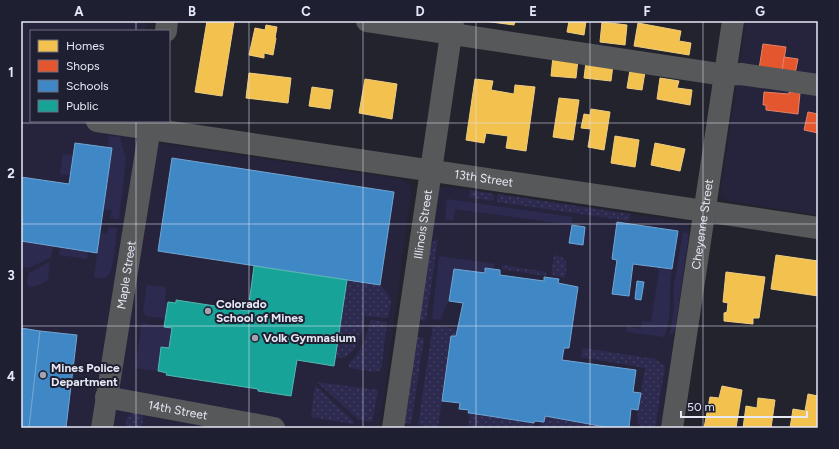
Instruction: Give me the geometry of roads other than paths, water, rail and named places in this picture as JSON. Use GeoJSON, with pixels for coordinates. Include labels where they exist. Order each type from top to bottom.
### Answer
{"type":"FeatureCollection","features":[{"type":"Feature","properties":{"kind":"street"},"geometry":{"type":"LineString","coordinates":[[367,21],[452,27],[725,76],[741,74],[818,85]]}},
{"type":"Feature","properties":{"kind":"street","name":"Cheyenne Street"},"geometry":{"type":"LineString","coordinates":[[672,428],[733,21]]}},
{"type":"Feature","properties":{"kind":"street","name":"Illinois Street"},"geometry":{"type":"LineString","coordinates":[[393,428],[452,27]]}},
{"type":"Feature","properties":{"kind":"street","name":"13th Street"},"geometry":{"type":"LineString","coordinates":[[110,122],[150,125],[430,171],[818,228]]}},
{"type":"Feature","properties":{"kind":"street","name":"Maple Street"},"geometry":{"type":"LineString","coordinates":[[102,428],[150,125]]}},
{"type":"Feature","properties":{"kind":"street","name":"14th Street"},"geometry":{"type":"LineString","coordinates":[[106,397],[274,428]]}},
{"type":"Feature","properties":{"kind":"place","name":"Colorado School of Mines"},"geometry":{"type":"Point","coordinates":[208,311]}},
{"type":"Feature","properties":{"kind":"place","name":"Volk Gymnasium"},"geometry":{"type":"Point","coordinates":[255,338]}},
{"type":"Feature","properties":{"kind":"place","name":"Mines Police Department"},"geometry":{"type":"Point","coordinates":[43,375]}}]}
